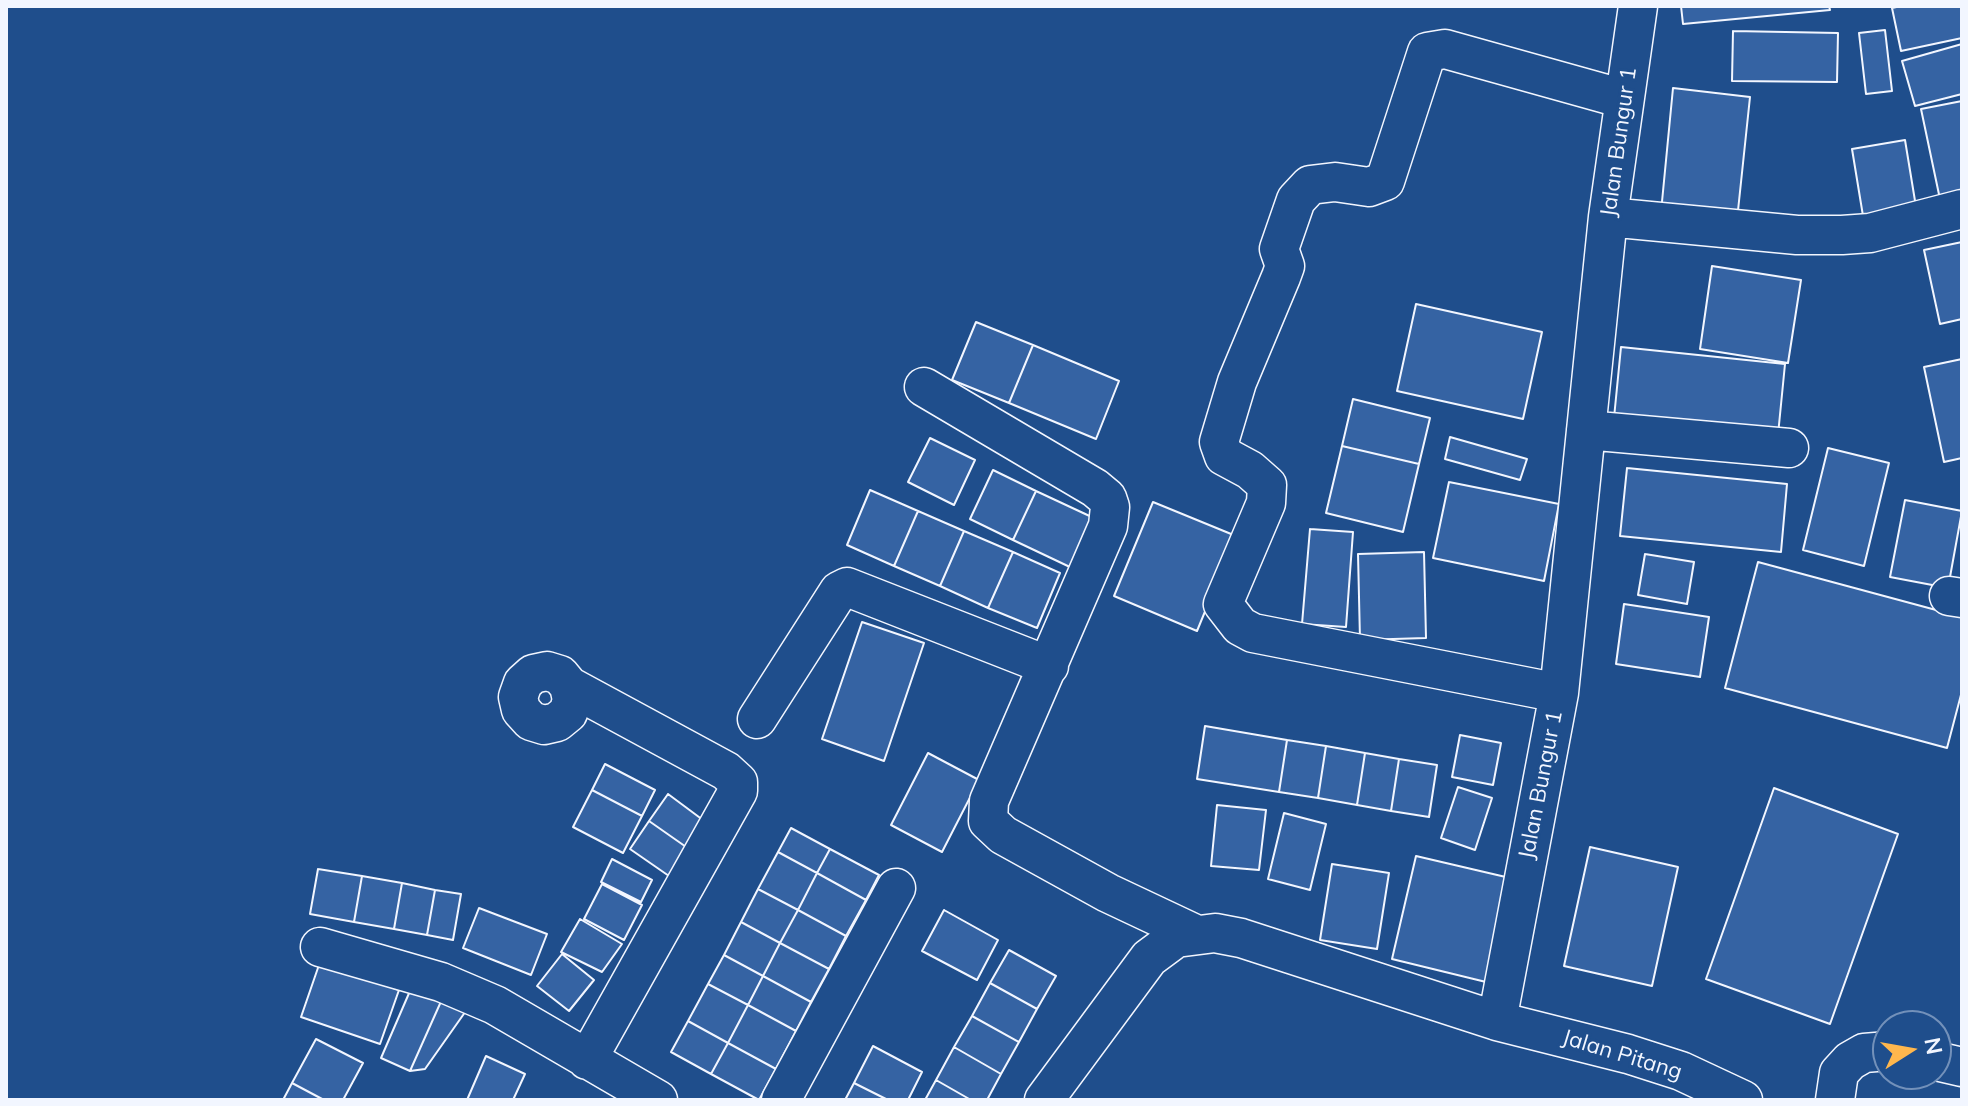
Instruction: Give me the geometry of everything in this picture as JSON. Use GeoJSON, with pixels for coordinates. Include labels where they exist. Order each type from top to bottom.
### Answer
{"type":"FeatureCollection","features":[{"type":"Feature","properties":{"kind":"street","name":"Jalan Bungur 1"},"geometry":{"type":"LineString","coordinates":[[1497,1021],[1559,693],[1608,217],[1638,6]]}},
{"type":"Feature","properties":{"kind":"street"},"geometry":{"type":"LineString","coordinates":[[1559,693],[1253,633],[1240,626],[1223,604],[1266,503],[1267,485],[1250,470],[1224,456],[1219,442],[1237,382],[1285,266],[1279,249],[1296,200],[1310,185],[1335,182],[1369,187],[1385,181],[1427,52],[1445,49],[1624,99]]}},
{"type":"Feature","properties":{"kind":"street"},"geometry":{"type":"LineString","coordinates":[[1608,217],[1797,235],[1842,235],[1900,226],[1962,209]]}},
{"type":"Feature","properties":{"kind":"street"},"geometry":{"type":"LineString","coordinates":[[924,387],[1107,498],[1110,515],[1049,666],[989,801],[988,821],[994,829],[1016,843],[1108,893],[1195,934]]}},
{"type":"Feature","properties":{"kind":"street"},"geometry":{"type":"LineString","coordinates":[[1585,440],[1787,456]]}},
{"type":"Feature","properties":{"kind":"street"},"geometry":{"type":"LineString","coordinates":[[757,719],[839,591],[847,587],[1049,666]]}},
{"type":"Feature","properties":{"kind":"street"},"geometry":{"type":"LineString","coordinates":[[569,686],[726,771],[738,782],[738,791],[587,1060]]}},
{"type":"Feature","properties":{"kind":"street"},"geometry":{"type":"LineString","coordinates":[[781,1100],[896,888]]}},
{"type":"Feature","properties":{"kind":"street"},"geometry":{"type":"LineString","coordinates":[[1044,1100],[1149,958],[1163,944],[1195,934],[1215,933],[1241,938],[1497,1021]]}},
{"type":"Feature","properties":{"kind":"street"},"geometry":{"type":"LineString","coordinates":[[320,947],[441,982],[495,1005],[658,1100]]}},
{"type":"Feature","properties":{"kind":"street","name":"Jalan Pitang"},"geometry":{"type":"LineString","coordinates":[[1497,1021],[1592,1043],[1681,1071],[1743,1100]]}},
{"type":"Feature","properties":{"kind":"street"},"geometry":{"type":"LineString","coordinates":[[1827,1097],[1839,1073],[1850,1061],[1872,1052]]}},
{"type":"Feature","properties":{"kind":"building"},"geometry":{"type":"Polygon","coordinates":[[[1681,6],[1829,6],[1830,10],[1683,24],[1681,6]]]}},
{"type":"Feature","properties":{"kind":"building"},"geometry":{"type":"Polygon","coordinates":[[[1962,6],[1962,38],[1901,51],[1892,8],[1962,6]]]}},
{"type":"Feature","properties":{"kind":"building"},"geometry":{"type":"Polygon","coordinates":[[[1885,30],[1892,91],[1866,94],[1859,33],[1885,30]]]}},
{"type":"Feature","properties":{"kind":"building"},"geometry":{"type":"Polygon","coordinates":[[[1733,31],[1838,33],[1837,82],[1732,81],[1733,31]]]}},
{"type":"Feature","properties":{"kind":"building"},"geometry":{"type":"Polygon","coordinates":[[[1962,44],[1962,94],[1915,106],[1902,61],[1962,44]]]}},
{"type":"Feature","properties":{"kind":"building"},"geometry":{"type":"Polygon","coordinates":[[[1673,88],[1750,97],[1737,220],[1661,212],[1673,88]]]}},
{"type":"Feature","properties":{"kind":"building"},"geometry":{"type":"Polygon","coordinates":[[[1962,101],[1962,199],[1941,204],[1921,109],[1962,101]]]}},
{"type":"Feature","properties":{"kind":"building"},"geometry":{"type":"Polygon","coordinates":[[[1905,140],[1917,213],[1864,222],[1852,149],[1905,140]]]}},
{"type":"Feature","properties":{"kind":"building"},"geometry":{"type":"Polygon","coordinates":[[[1962,242],[1962,319],[1940,324],[1924,250],[1962,242]]]}},
{"type":"Feature","properties":{"kind":"building"},"geometry":{"type":"Polygon","coordinates":[[[1712,266],[1801,280],[1788,363],[1700,349],[1712,266]]]}},
{"type":"Feature","properties":{"kind":"building"},"geometry":{"type":"Polygon","coordinates":[[[1416,304],[1542,332],[1523,419],[1397,391],[1416,304]]]}},
{"type":"Feature","properties":{"kind":"building"},"geometry":{"type":"Polygon","coordinates":[[[976,322],[1033,345],[1009,403],[952,380],[976,322]]]}},
{"type":"Feature","properties":{"kind":"building"},"geometry":{"type":"Polygon","coordinates":[[[1033,345],[1119,381],[1096,439],[1009,403],[1033,345]]]}},
{"type":"Feature","properties":{"kind":"building"},"geometry":{"type":"Polygon","coordinates":[[[1621,347],[1785,364],[1777,445],[1613,428],[1621,347]]]}},
{"type":"Feature","properties":{"kind":"building"},"geometry":{"type":"Polygon","coordinates":[[[1962,359],[1962,458],[1944,462],[1924,367],[1962,359]]]}},
{"type":"Feature","properties":{"kind":"building"},"geometry":{"type":"Polygon","coordinates":[[[1353,399],[1430,418],[1419,464],[1342,446],[1353,399]]]}},
{"type":"Feature","properties":{"kind":"building"},"geometry":{"type":"Polygon","coordinates":[[[1450,437],[1527,459],[1520,480],[1445,459],[1450,437]]]}},
{"type":"Feature","properties":{"kind":"building"},"geometry":{"type":"Polygon","coordinates":[[[930,438],[975,460],[954,505],[908,482],[930,438]]]}},
{"type":"Feature","properties":{"kind":"building"},"geometry":{"type":"Polygon","coordinates":[[[1342,446],[1419,464],[1403,532],[1326,513],[1342,446]]]}},
{"type":"Feature","properties":{"kind":"building"},"geometry":{"type":"Polygon","coordinates":[[[1828,448],[1889,463],[1864,566],[1803,550],[1828,448]]]}},
{"type":"Feature","properties":{"kind":"building"},"geometry":{"type":"Polygon","coordinates":[[[1627,468],[1787,484],[1781,552],[1620,536],[1627,468]]]}},
{"type":"Feature","properties":{"kind":"building"},"geometry":{"type":"Polygon","coordinates":[[[993,470],[1036,491],[1013,540],[970,519],[993,470]]]}},
{"type":"Feature","properties":{"kind":"building"},"geometry":{"type":"Polygon","coordinates":[[[1449,482],[1559,504],[1544,581],[1433,558],[1449,482]]]}},
{"type":"Feature","properties":{"kind":"building"},"geometry":{"type":"Polygon","coordinates":[[[870,490],[918,511],[894,566],[847,545],[870,490]]]}},
{"type":"Feature","properties":{"kind":"building"},"geometry":{"type":"Polygon","coordinates":[[[1036,491],[1096,519],[1072,568],[1013,540],[1036,491]]]}},
{"type":"Feature","properties":{"kind":"building"},"geometry":{"type":"Polygon","coordinates":[[[1905,500],[1962,511],[1948,588],[1890,577],[1905,500]]]}},
{"type":"Feature","properties":{"kind":"building"},"geometry":{"type":"Polygon","coordinates":[[[1153,502],[1236,536],[1197,631],[1114,596],[1153,502]]]}},
{"type":"Feature","properties":{"kind":"building"},"geometry":{"type":"Polygon","coordinates":[[[918,511],[964,531],[940,586],[894,566],[918,511]]]}},
{"type":"Feature","properties":{"kind":"building"},"geometry":{"type":"Polygon","coordinates":[[[1310,529],[1353,532],[1346,627],[1302,624],[1310,529]]]}},
{"type":"Feature","properties":{"kind":"building"},"geometry":{"type":"Polygon","coordinates":[[[964,531],[1013,552],[988,608],[940,586],[964,531]]]}},
{"type":"Feature","properties":{"kind":"building"},"geometry":{"type":"Polygon","coordinates":[[[1013,552],[1060,573],[1037,628],[988,608],[1013,552]]]}},
{"type":"Feature","properties":{"kind":"building"},"geometry":{"type":"Polygon","coordinates":[[[1424,552],[1426,638],[1360,640],[1358,554],[1424,552]]]}},
{"type":"Feature","properties":{"kind":"building"},"geometry":{"type":"Polygon","coordinates":[[[1645,554],[1694,562],[1687,604],[1638,595],[1645,554]]]}},
{"type":"Feature","properties":{"kind":"building"},"geometry":{"type":"Polygon","coordinates":[[[1758,562],[1962,617],[1962,691],[1947,748],[1725,688],[1758,562]]]}},
{"type":"Feature","properties":{"kind":"building"},"geometry":{"type":"Polygon","coordinates":[[[1624,604],[1709,617],[1700,677],[1616,664],[1624,604]]]}},
{"type":"Feature","properties":{"kind":"building"},"geometry":{"type":"Polygon","coordinates":[[[862,622],[924,643],[884,761],[822,739],[862,622]]]}},
{"type":"Feature","properties":{"kind":"building"},"geometry":{"type":"Polygon","coordinates":[[[1205,726],[1287,740],[1279,792],[1197,779],[1205,726]]]}},
{"type":"Feature","properties":{"kind":"building"},"geometry":{"type":"Polygon","coordinates":[[[1460,735],[1501,743],[1493,785],[1452,777],[1460,735]]]}},
{"type":"Feature","properties":{"kind":"building"},"geometry":{"type":"Polygon","coordinates":[[[1287,740],[1326,746],[1318,798],[1279,792],[1287,740]]]}},
{"type":"Feature","properties":{"kind":"building"},"geometry":{"type":"Polygon","coordinates":[[[1326,746],[1365,753],[1357,805],[1318,798],[1326,746]]]}},
{"type":"Feature","properties":{"kind":"building"},"geometry":{"type":"Polygon","coordinates":[[[928,753],[979,780],[942,852],[891,825],[928,753]]]}},
{"type":"Feature","properties":{"kind":"building"},"geometry":{"type":"Polygon","coordinates":[[[1365,753],[1399,759],[1391,811],[1357,805],[1365,753]]]}},
{"type":"Feature","properties":{"kind":"building"},"geometry":{"type":"Polygon","coordinates":[[[1399,759],[1437,765],[1429,817],[1391,811],[1399,759]]]}},
{"type":"Feature","properties":{"kind":"building"},"geometry":{"type":"Polygon","coordinates":[[[605,764],[655,790],[642,816],[592,790],[605,764]]]}},
{"type":"Feature","properties":{"kind":"building"},"geometry":{"type":"Polygon","coordinates":[[[1458,787],[1492,798],[1475,850],[1441,838],[1458,787]]]}},
{"type":"Feature","properties":{"kind":"building"},"geometry":{"type":"Polygon","coordinates":[[[1774,788],[1898,834],[1830,1024],[1706,979],[1774,788]]]}},
{"type":"Feature","properties":{"kind":"building"},"geometry":{"type":"Polygon","coordinates":[[[592,790],[642,816],[623,853],[573,827],[592,790]]]}},
{"type":"Feature","properties":{"kind":"building"},"geometry":{"type":"Polygon","coordinates":[[[668,794],[707,823],[689,849],[649,821],[668,794]]]}},
{"type":"Feature","properties":{"kind":"building"},"geometry":{"type":"Polygon","coordinates":[[[1217,805],[1266,810],[1259,870],[1211,866],[1217,805]]]}},
{"type":"Feature","properties":{"kind":"building"},"geometry":{"type":"Polygon","coordinates":[[[1284,813],[1326,824],[1310,890],[1268,879],[1284,813]]]}},
{"type":"Feature","properties":{"kind":"building"},"geometry":{"type":"Polygon","coordinates":[[[649,821],[689,849],[669,876],[630,849],[649,821]]]}},
{"type":"Feature","properties":{"kind":"building"},"geometry":{"type":"Polygon","coordinates":[[[791,828],[830,849],[817,873],[778,852],[791,828]]]}},
{"type":"Feature","properties":{"kind":"building"},"geometry":{"type":"Polygon","coordinates":[[[1590,847],[1678,867],[1652,986],[1564,966],[1590,847]]]}},
{"type":"Feature","properties":{"kind":"building"},"geometry":{"type":"Polygon","coordinates":[[[830,849],[879,875],[866,900],[817,873],[830,849]]]}},
{"type":"Feature","properties":{"kind":"building"},"geometry":{"type":"Polygon","coordinates":[[[778,852],[817,873],[798,910],[758,889],[778,852]]]}},
{"type":"Feature","properties":{"kind":"building"},"geometry":{"type":"Polygon","coordinates":[[[1416,856],[1510,878],[1486,982],[1392,959],[1416,856]]]}},
{"type":"Feature","properties":{"kind":"building"},"geometry":{"type":"Polygon","coordinates":[[[612,859],[652,880],[641,902],[601,882],[612,859]]]}},
{"type":"Feature","properties":{"kind":"building"},"geometry":{"type":"Polygon","coordinates":[[[1332,864],[1389,873],[1377,949],[1320,940],[1332,864]]]}},
{"type":"Feature","properties":{"kind":"building"},"geometry":{"type":"Polygon","coordinates":[[[318,869],[362,876],[354,922],[310,914],[318,869]]]}},
{"type":"Feature","properties":{"kind":"building"},"geometry":{"type":"Polygon","coordinates":[[[817,873],[866,900],[846,936],[798,910],[817,873]]]}},
{"type":"Feature","properties":{"kind":"building"},"geometry":{"type":"Polygon","coordinates":[[[362,876],[402,883],[394,929],[354,922],[362,876]]]}},
{"type":"Feature","properties":{"kind":"building"},"geometry":{"type":"Polygon","coordinates":[[[402,883],[435,890],[427,935],[394,929],[402,883]]]}},
{"type":"Feature","properties":{"kind":"building"},"geometry":{"type":"Polygon","coordinates":[[[602,884],[642,905],[624,940],[584,919],[602,884]]]}},
{"type":"Feature","properties":{"kind":"building"},"geometry":{"type":"Polygon","coordinates":[[[758,889],[798,910],[780,943],[741,922],[758,889]]]}},
{"type":"Feature","properties":{"kind":"building"},"geometry":{"type":"Polygon","coordinates":[[[435,890],[461,894],[453,940],[427,935],[435,890]]]}},
{"type":"Feature","properties":{"kind":"building"},"geometry":{"type":"Polygon","coordinates":[[[479,908],[547,934],[531,975],[463,948],[479,908]]]}},
{"type":"Feature","properties":{"kind":"building"},"geometry":{"type":"Polygon","coordinates":[[[798,910],[846,936],[829,969],[780,943],[798,910]]]}},
{"type":"Feature","properties":{"kind":"building"},"geometry":{"type":"Polygon","coordinates":[[[944,910],[998,940],[977,980],[922,951],[944,910]]]}},
{"type":"Feature","properties":{"kind":"building"},"geometry":{"type":"Polygon","coordinates":[[[580,919],[622,944],[602,972],[561,952],[580,919]]]}},
{"type":"Feature","properties":{"kind":"building"},"geometry":{"type":"Polygon","coordinates":[[[741,922],[780,943],[763,976],[724,955],[741,922]]]}},
{"type":"Feature","properties":{"kind":"building"},"geometry":{"type":"Polygon","coordinates":[[[780,943],[829,969],[811,1002],[763,976],[780,943]]]}},
{"type":"Feature","properties":{"kind":"building"},"geometry":{"type":"Polygon","coordinates":[[[1009,950],[1056,976],[1037,1009],[990,983],[1009,950]]]}},
{"type":"Feature","properties":{"kind":"building"},"geometry":{"type":"Polygon","coordinates":[[[562,954],[594,980],[569,1011],[537,986],[562,954]]]}},
{"type":"Feature","properties":{"kind":"building"},"geometry":{"type":"Polygon","coordinates":[[[724,955],[763,976],[748,1005],[708,984],[724,955]]]}},
{"type":"Feature","properties":{"kind":"building"},"geometry":{"type":"Polygon","coordinates":[[[320,962],[399,990],[380,1044],[301,1017],[320,962]]]}},
{"type":"Feature","properties":{"kind":"building"},"geometry":{"type":"Polygon","coordinates":[[[763,976],[811,1002],[796,1031],[748,1005],[763,976]]]}},
{"type":"Feature","properties":{"kind":"building"},"geometry":{"type":"Polygon","coordinates":[[[990,983],[1037,1009],[1019,1042],[972,1016],[990,983]]]}},
{"type":"Feature","properties":{"kind":"building"},"geometry":{"type":"Polygon","coordinates":[[[413,984],[443,997],[410,1071],[381,1058],[413,984]]]}},
{"type":"Feature","properties":{"kind":"building"},"geometry":{"type":"Polygon","coordinates":[[[708,984],[748,1005],[728,1043],[688,1021],[708,984]]]}},
{"type":"Feature","properties":{"kind":"building"},"geometry":{"type":"Polygon","coordinates":[[[443,997],[468,1008],[425,1069],[410,1071],[443,997]]]}},
{"type":"Feature","properties":{"kind":"building"},"geometry":{"type":"Polygon","coordinates":[[[748,1005],[796,1031],[776,1069],[728,1043],[748,1005]]]}},
{"type":"Feature","properties":{"kind":"building"},"geometry":{"type":"Polygon","coordinates":[[[972,1016],[1019,1042],[1001,1074],[954,1047],[972,1016]]]}},
{"type":"Feature","properties":{"kind":"building"},"geometry":{"type":"Polygon","coordinates":[[[688,1021],[728,1043],[711,1074],[671,1052],[688,1021]]]}},
{"type":"Feature","properties":{"kind":"building"},"geometry":{"type":"Polygon","coordinates":[[[316,1039],[363,1063],[343,1100],[324,1100],[292,1083],[316,1039]]]}},
{"type":"Feature","properties":{"kind":"building"},"geometry":{"type":"Polygon","coordinates":[[[728,1043],[776,1069],[759,1100],[711,1074],[728,1043]]]}},
{"type":"Feature","properties":{"kind":"building"},"geometry":{"type":"Polygon","coordinates":[[[873,1046],[922,1072],[908,1100],[888,1100],[854,1083],[873,1046]]]}},
{"type":"Feature","properties":{"kind":"building"},"geometry":{"type":"Polygon","coordinates":[[[954,1047],[1001,1074],[987,1100],[971,1100],[936,1080],[954,1047]]]}},
{"type":"Feature","properties":{"kind":"building"},"geometry":{"type":"Polygon","coordinates":[[[486,1056],[525,1074],[513,1100],[467,1100],[486,1056]]]}},
{"type":"Feature","properties":{"kind":"building"},"geometry":{"type":"Polygon","coordinates":[[[936,1080],[971,1100],[925,1100],[936,1080]]]}},
{"type":"Feature","properties":{"kind":"building"},"geometry":{"type":"Polygon","coordinates":[[[292,1083],[324,1100],[283,1100],[292,1083]]]}},
{"type":"Feature","properties":{"kind":"building"},"geometry":{"type":"Polygon","coordinates":[[[854,1083],[888,1100],[845,1100],[854,1083]]]}}]}
